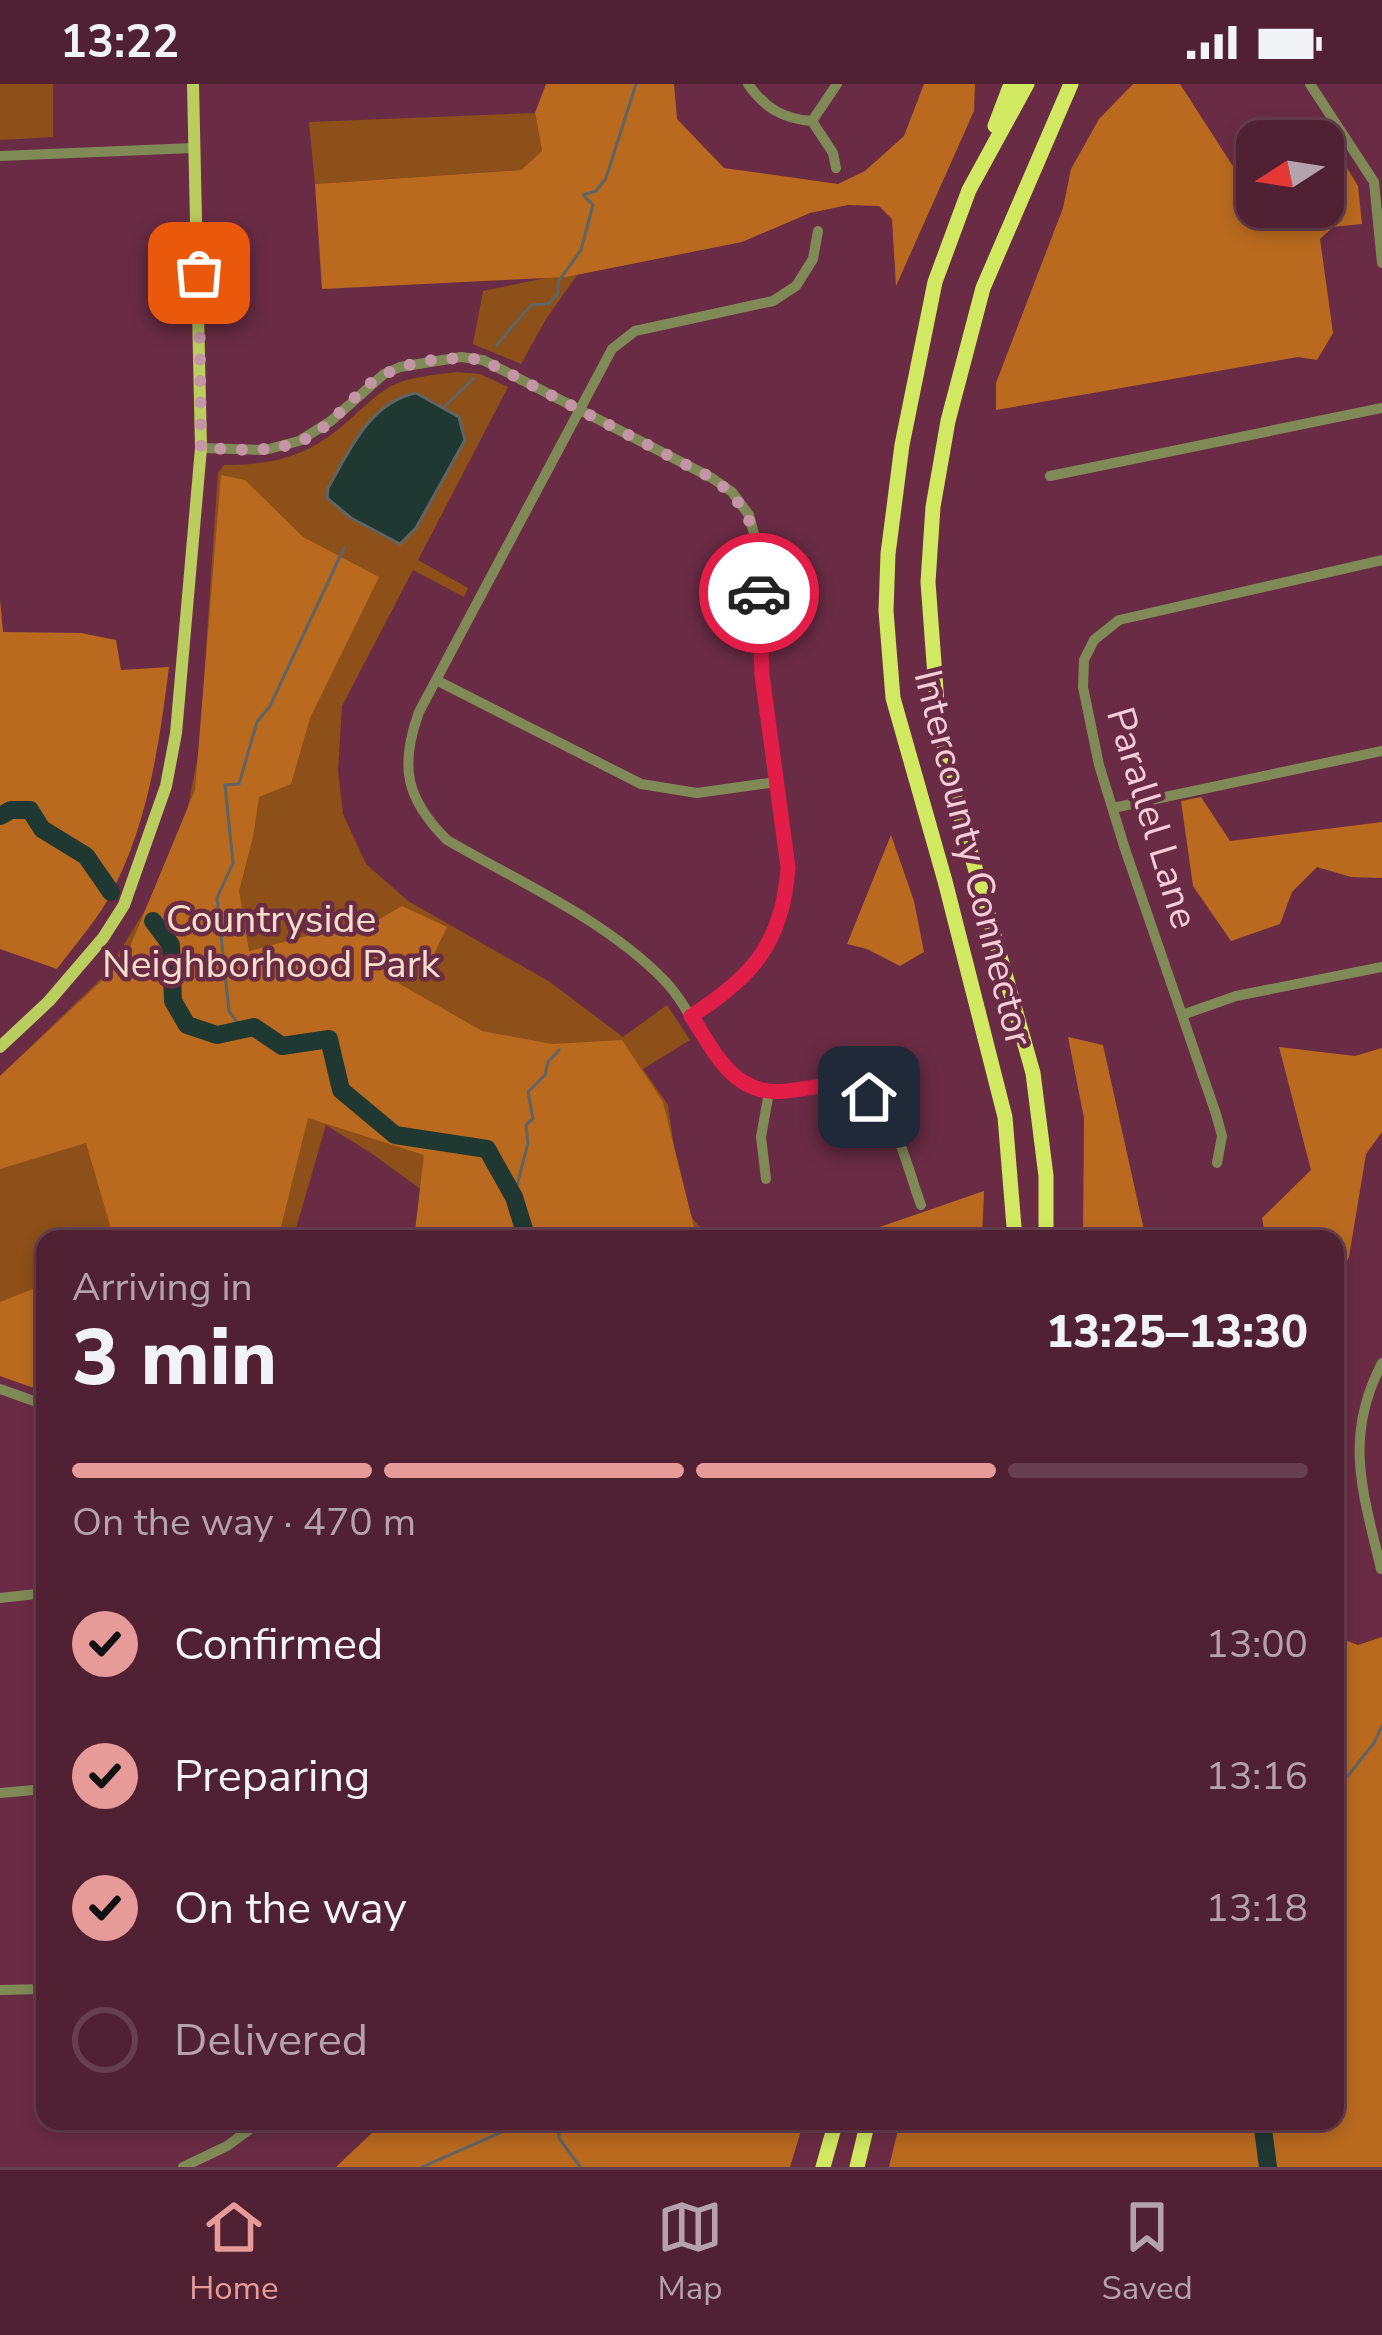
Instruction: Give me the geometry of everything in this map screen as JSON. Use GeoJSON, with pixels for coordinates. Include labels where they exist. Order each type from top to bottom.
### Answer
{"type":"FeatureCollection","features":[{"type":"Feature","properties":{"kind":"highway"},"geometry":{"type":"LineString","coordinates":[[969,190],[1011,84]]}},
{"type":"Feature","properties":{"kind":"highway","name":"Intercounty Connector"},"geometry":{"type":"LineString","coordinates":[[1014,1230],[1004,1117],[893,698],[886,611],[887,554],[902,445],[935,282],[969,190],[1027,84]]}},
{"type":"Feature","properties":{"kind":"highway","name":"Intercounty Connector"},"geometry":{"type":"LineString","coordinates":[[1046,1230],[1046,1176],[1033,1073],[955,796],[938,717],[928,566],[948,421],[982,288],[1071,84]]}},
{"type":"Feature","properties":{"kind":"highway"},"geometry":{"type":"LineString","coordinates":[[823,2167],[833,2130]]}},
{"type":"Feature","properties":{"kind":"highway"},"geometry":{"type":"LineString","coordinates":[[856,2167],[866,2130]]}},
{"type":"Feature","properties":{"kind":"main road"},"geometry":{"type":"LineString","coordinates":[[0,1047],[49,1001],[103,938],[124,905],[166,786],[176,734],[201,448],[193,84]]}},
{"type":"Feature","properties":{"kind":"street"},"geometry":{"type":"LineString","coordinates":[[748,84],[778,114],[812,121],[833,154],[836,168]]}},
{"type":"Feature","properties":{"kind":"street"},"geometry":{"type":"LineString","coordinates":[[812,121],[837,84]]}},
{"type":"Feature","properties":{"kind":"street"},"geometry":{"type":"LineString","coordinates":[[1310,84],[1376,173],[1382,263]]}},
{"type":"Feature","properties":{"kind":"street"},"geometry":{"type":"LineString","coordinates":[[0,156],[194,148]]}},
{"type":"Feature","properties":{"kind":"street"},"geometry":{"type":"LineString","coordinates":[[818,231],[813,259],[796,286],[772,301],[635,331],[612,350],[436,680],[408,740],[407,768],[412,794],[447,840],[635,953],[667,982],[739,1081],[769,1092],[842,1084],[869,1097],[891,1123],[921,1205]]}},
{"type":"Feature","properties":{"kind":"street"},"geometry":{"type":"LineString","coordinates":[[201,448],[265,450],[299,441],[331,421],[384,374],[461,357],[483,360],[579,407],[732,492],[749,515],[758,549],[762,675],[788,867],[778,922],[764,952],[730,991],[691,1016]]}},
{"type":"Feature","properties":{"kind":"street"},"geometry":{"type":"LineString","coordinates":[[1050,476],[1382,408]]}},
{"type":"Feature","properties":{"kind":"street","name":"Parallel Lane"},"geometry":{"type":"LineString","coordinates":[[1217,1163],[1222,1136],[1113,808],[1083,687],[1084,660],[1103,630],[1136,615],[1382,560]]}},
{"type":"Feature","properties":{"kind":"street"},"geometry":{"type":"LineString","coordinates":[[436,680],[641,784],[697,793],[776,782]]}},
{"type":"Feature","properties":{"kind":"street"},"geometry":{"type":"LineString","coordinates":[[1113,808],[1382,751]]}},
{"type":"Feature","properties":{"kind":"street"},"geometry":{"type":"LineString","coordinates":[[1182,1015],[1236,996],[1382,967]]}},
{"type":"Feature","properties":{"kind":"street"},"geometry":{"type":"LineString","coordinates":[[766,1179],[761,1137],[769,1092]]}},
{"type":"Feature","properties":{"kind":"street"},"geometry":{"type":"LineString","coordinates":[[1381,1569],[1357,1448],[1365,1403],[1382,1363]]}},
{"type":"Feature","properties":{"kind":"street"},"geometry":{"type":"LineString","coordinates":[[0,1389],[36,1402]]}},
{"type":"Feature","properties":{"kind":"street"},"geometry":{"type":"LineString","coordinates":[[0,1598],[36,1594]]}},
{"type":"Feature","properties":{"kind":"street"},"geometry":{"type":"LineString","coordinates":[[0,1793],[36,1790]]}},
{"type":"Feature","properties":{"kind":"street"},"geometry":{"type":"LineString","coordinates":[[0,1990],[36,1989]]}},
{"type":"Feature","properties":{"kind":"street"},"geometry":{"type":"LineString","coordinates":[[183,2167],[249,2130]]}},
{"type":"Feature","properties":{"kind":"green space"},"geometry":{"type":"Polygon","coordinates":[[[0,84],[53,84],[53,137],[0,140],[0,84]]]}},
{"type":"Feature","properties":{"kind":"green space"},"geometry":{"type":"Polygon","coordinates":[[[535,113],[542,151],[521,170],[315,184],[309,122],[535,113]]]}},
{"type":"Feature","properties":{"kind":"green space"},"geometry":{"type":"Polygon","coordinates":[[[580,271],[521,364],[473,344],[483,291],[580,271]]]}},
{"type":"Feature","properties":{"kind":"green space","name":"Countryside Neighborhood Park"},"geometry":{"type":"Polygon","coordinates":[[[480,374],[508,387],[418,560],[468,588],[464,597],[413,570],[342,706],[338,771],[343,814],[366,864],[408,901],[550,982],[623,1037],[667,1005],[690,1040],[643,1069],[668,1105],[682,1206],[702,1230],[478,1230],[326,1125],[296,1230],[36,1230],[36,1388],[0,1374],[0,1076],[105,975],[155,894],[186,816],[199,751],[218,473],[224,465],[259,463],[305,451],[391,386],[415,378],[480,374]]]}},
{"type":"Feature","properties":{"kind":"shaded area"},"geometry":{"type":"Polygon","coordinates":[[[546,84],[674,84],[677,119],[724,168],[838,184],[865,171],[904,136],[924,84],[975,84],[974,111],[896,286],[892,219],[879,206],[848,205],[810,213],[742,242],[566,277],[322,289],[315,184],[521,170],[542,151],[535,113],[546,84]]]}},
{"type":"Feature","properties":{"kind":"shaded area"},"geometry":{"type":"Polygon","coordinates":[[[1133,84],[1180,84],[1236,171],[1236,228],[1332,228],[1320,239],[1333,333],[1317,360],[1298,357],[996,410],[996,383],[1063,208],[1071,169],[1099,119],[1133,84]]]}},
{"type":"Feature","properties":{"kind":"shaded area"},"geometry":{"type":"Polygon","coordinates":[[[1344,163],[1358,186],[1362,224],[1344,226],[1344,163]]]}},
{"type":"Feature","properties":{"kind":"shaded area"},"geometry":{"type":"Polygon","coordinates":[[[416,393],[459,417],[465,440],[416,528],[400,544],[351,518],[327,498],[328,488],[373,417],[416,393]]]}},
{"type":"Feature","properties":{"kind":"shaded area"},"geometry":{"type":"Polygon","coordinates":[[[221,475],[245,480],[303,537],[379,577],[310,718],[291,784],[259,797],[239,891],[249,951],[311,935],[357,932],[402,906],[447,927],[428,967],[400,964],[393,980],[482,1031],[552,1044],[622,1040],[663,1102],[695,1230],[415,1230],[424,1155],[308,1118],[280,1230],[111,1230],[86,1143],[0,1169],[0,1076],[125,959],[195,790],[221,475]]]}},
{"type":"Feature","properties":{"kind":"shaded area"},"geometry":{"type":"Polygon","coordinates":[[[0,599],[3,632],[81,633],[116,640],[121,670],[169,667],[156,757],[132,846],[107,901],[57,969],[0,949],[0,599]]]}},
{"type":"Feature","properties":{"kind":"shaded area"},"geometry":{"type":"Polygon","coordinates":[[[1201,797],[1230,841],[1382,822],[1382,878],[1351,877],[1317,867],[1292,892],[1280,924],[1231,941],[1193,886],[1181,801],[1201,797]]]}},
{"type":"Feature","properties":{"kind":"shaded area"},"geometry":{"type":"Polygon","coordinates":[[[891,835],[914,901],[924,952],[900,966],[847,944],[891,835]]]}},
{"type":"Feature","properties":{"kind":"shaded area"},"geometry":{"type":"Polygon","coordinates":[[[1068,1037],[1103,1045],[1144,1230],[1083,1230],[1084,1118],[1068,1037]]]}},
{"type":"Feature","properties":{"kind":"shaded area"},"geometry":{"type":"Polygon","coordinates":[[[1279,1047],[1355,1056],[1382,1048],[1382,1132],[1366,1154],[1344,1266],[1344,1230],[1264,1230],[1262,1218],[1311,1170],[1279,1047]]]}},
{"type":"Feature","properties":{"kind":"shaded area"},"geometry":{"type":"Polygon","coordinates":[[[984,1191],[982,1230],[871,1230],[984,1191]]]}},
{"type":"Feature","properties":{"kind":"shaded area"},"geometry":{"type":"Polygon","coordinates":[[[36,1288],[36,1389],[0,1376],[0,1302],[36,1288]]]}},
{"type":"Feature","properties":{"kind":"shaded area"},"geometry":{"type":"Polygon","coordinates":[[[1382,1637],[1382,2167],[889,2167],[898,2130],[1344,2130],[1344,1640],[1358,1645],[1382,1637]]]}},
{"type":"Feature","properties":{"kind":"shaded area"},"geometry":{"type":"Polygon","coordinates":[[[375,2130],[801,2130],[790,2167],[336,2167],[375,2130]]]}},
{"type":"Feature","properties":{"kind":"waterway"},"geometry":{"type":"LineString","coordinates":[[496,346],[532,305],[548,304],[558,294],[558,282],[581,250],[593,205],[583,195],[596,191],[606,178],[636,84]]}},
{"type":"Feature","properties":{"kind":"waterway"},"geometry":{"type":"LineString","coordinates":[[445,406],[474,378]]}},
{"type":"Feature","properties":{"kind":"waterway"},"geometry":{"type":"LineString","coordinates":[[242,1029],[229,1011],[217,898],[233,863],[225,785],[239,784],[257,722],[270,706],[344,548]]}},
{"type":"Feature","properties":{"kind":"waterway"},"geometry":{"type":"LineString","coordinates":[[0,816],[11,810],[30,810],[42,829],[86,856],[111,892]]}},
{"type":"Feature","properties":{"kind":"waterway"},"geometry":{"type":"LineString","coordinates":[[153,921],[171,945],[173,1001],[187,1025],[217,1035],[254,1027],[282,1046],[329,1039],[341,1090],[395,1135],[487,1149],[514,1197],[524,1230]]}},
{"type":"Feature","properties":{"kind":"waterway"},"geometry":{"type":"LineString","coordinates":[[514,1197],[528,1143],[526,1125],[533,1119],[528,1092],[559,1050]]}},
{"type":"Feature","properties":{"kind":"waterway"},"geometry":{"type":"LineString","coordinates":[[1344,1781],[1382,1726]]}},
{"type":"Feature","properties":{"kind":"waterway"},"geometry":{"type":"LineString","coordinates":[[422,2167],[506,2130]]}},
{"type":"Feature","properties":{"kind":"waterway"},"geometry":{"type":"LineString","coordinates":[[559,2130],[559,2138],[580,2167]]}},
{"type":"Feature","properties":{"kind":"waterway"},"geometry":{"type":"LineString","coordinates":[[1263,2130],[1268,2167]]}},
{"type":"Feature","properties":{"kind":"way so far"},"geometry":{"type":"LineString","coordinates":[[199,273],[201,448],[265,450],[299,441],[331,421],[384,374],[461,357],[483,360],[732,492],[749,515],[758,549],[759,593]]}},
{"type":"Feature","properties":{"kind":"route"},"geometry":{"type":"LineString","coordinates":[[759,593],[762,675],[788,867],[786,894],[764,952],[747,974],[691,1016],[721,1061],[739,1081],[754,1088],[791,1092],[842,1084],[869,1097]]}}]}
